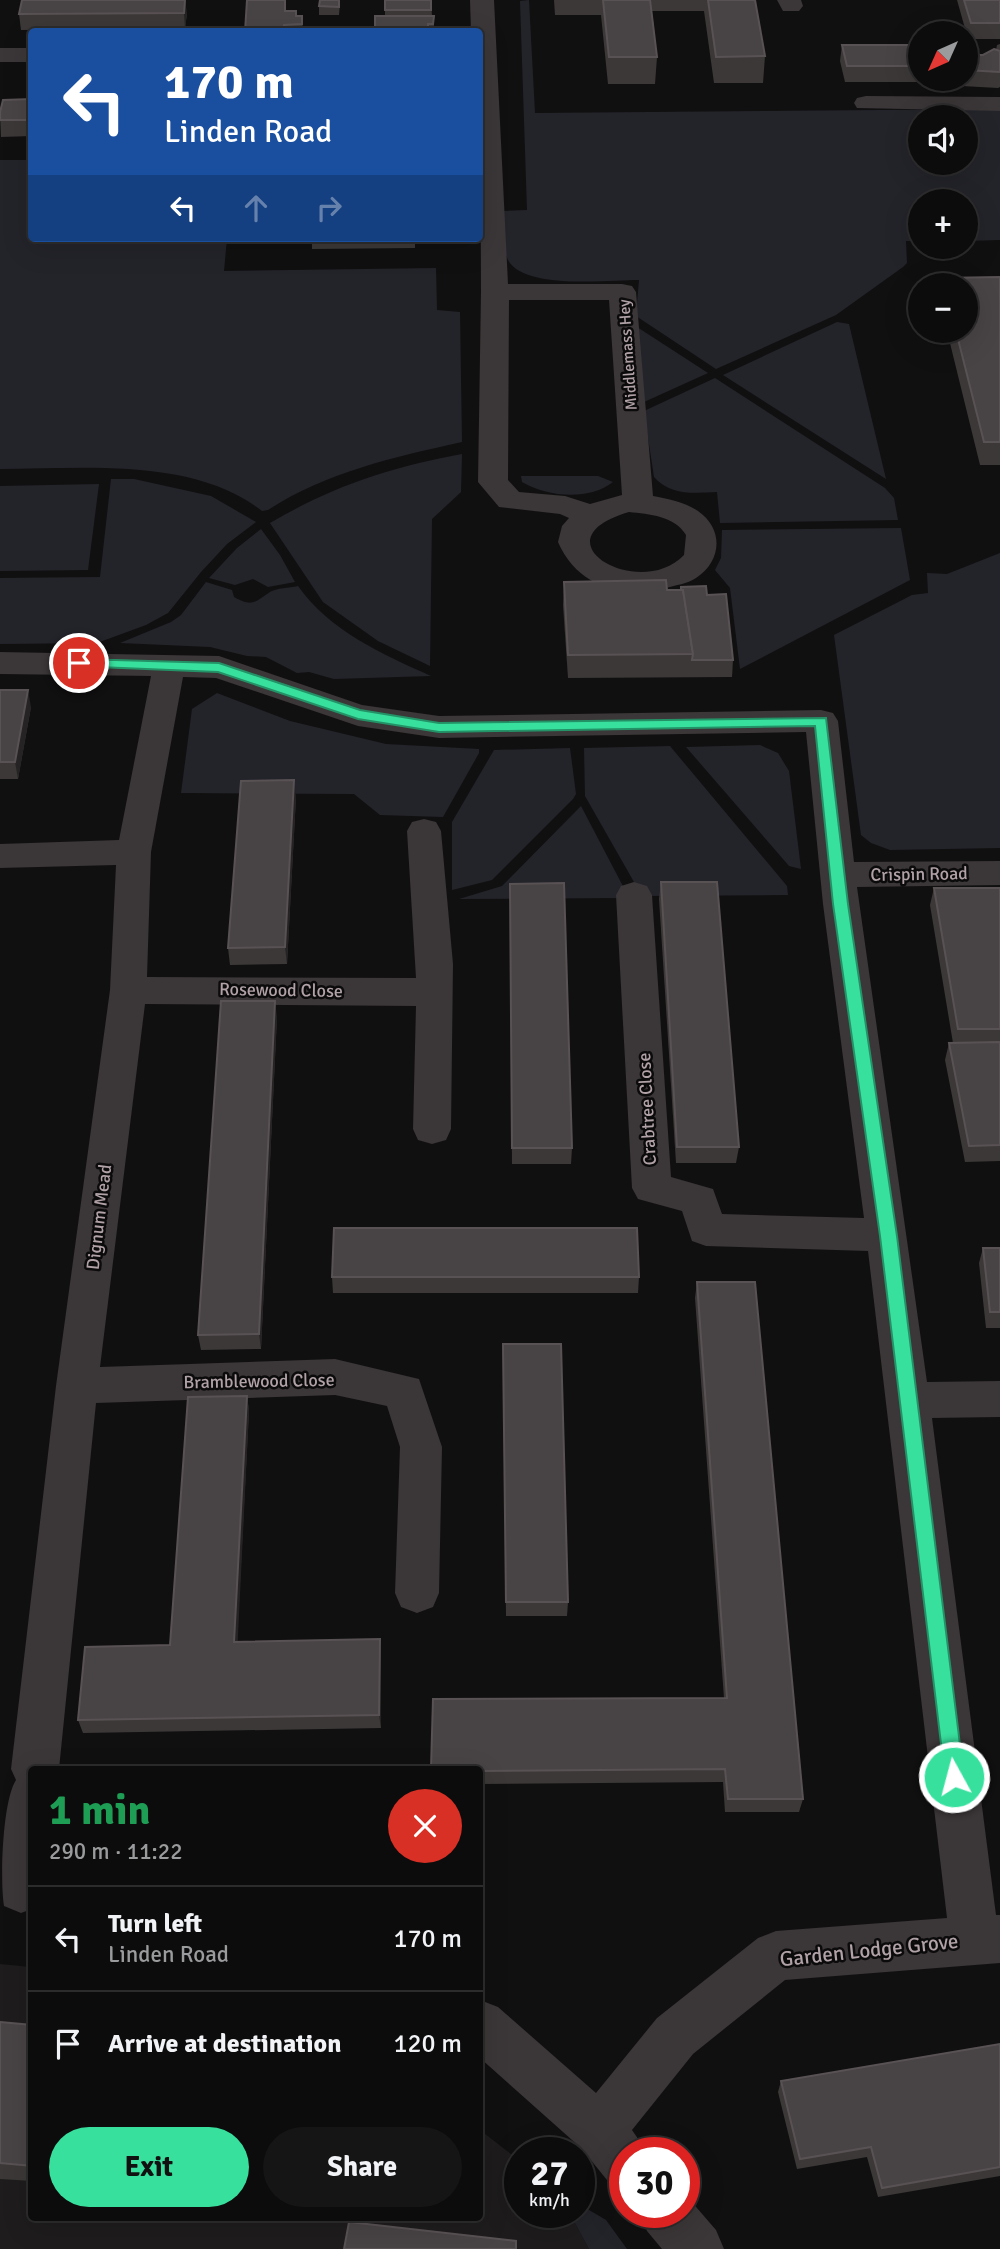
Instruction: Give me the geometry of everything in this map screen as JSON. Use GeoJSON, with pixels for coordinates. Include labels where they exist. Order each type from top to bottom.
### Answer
{"type":"FeatureCollection","features":[{"type":"Feature","properties":{"kind":"street"},"geometry":{"type":"LineString","coordinates":[[482,0],[495,292],[493,482],[510,500],[565,505],[590,515]]}},
{"type":"Feature","properties":{"kind":"street"},"geometry":{"type":"LineString","coordinates":[[0,55],[28,55]]}},
{"type":"Feature","properties":{"kind":"street"},"geometry":{"type":"LineString","coordinates":[[866,103],[1000,104]]}},
{"type":"Feature","properties":{"kind":"street","name":"Middlemass Hey"},"geometry":{"type":"LineString","coordinates":[[495,292],[622,292],[638,503]]}},
{"type":"Feature","properties":{"kind":"street"},"geometry":{"type":"LineString","coordinates":[[638,503],[666,508],[683,515],[695,526],[702,537],[702,550],[696,562],[684,573],[646,583],[605,577],[589,569],[578,558],[572,545],[574,532],[590,515],[611,506],[638,503]]}},
{"type":"Feature","properties":{"kind":"street"},"geometry":{"type":"LineString","coordinates":[[0,663],[219,667],[358,715],[439,727],[821,721],[838,874],[909,1400],[987,1939]]}},
{"type":"Feature","properties":{"kind":"street","name":"Dignum Mead"},"geometry":{"type":"LineString","coordinates":[[35,1766],[77,1386],[128,990],[134,852],[169,666]]}},
{"type":"Feature","properties":{"kind":"street"},"geometry":{"type":"LineString","coordinates":[[424,831],[435,964],[432,1129]]}},
{"type":"Feature","properties":{"kind":"street"},"geometry":{"type":"LineString","coordinates":[[0,856],[134,852]]}},
{"type":"Feature","properties":{"kind":"street","name":"Crispin Road"},"geometry":{"type":"LineString","coordinates":[[838,874],[1000,873]]}},
{"type":"Feature","properties":{"kind":"street","name":"Crabtree Close"},"geometry":{"type":"LineString","coordinates":[[634,895],[652,1188],[699,1200],[706,1230],[888,1236]]}},
{"type":"Feature","properties":{"kind":"street","name":"Rosewood Close"},"geometry":{"type":"LineString","coordinates":[[128,990],[433,992]]}},
{"type":"Feature","properties":{"kind":"street","name":"Bramblewood Close"},"geometry":{"type":"LineString","coordinates":[[77,1386],[335,1377],[404,1392],[421,1447],[417,1593]]}},
{"type":"Feature","properties":{"kind":"street"},"geometry":{"type":"LineString","coordinates":[[909,1400],[1000,1399]]}},
{"type":"Feature","properties":{"kind":"street"},"geometry":{"type":"LineString","coordinates":[[18,1890],[28,1824]]}},
{"type":"Feature","properties":{"kind":"street","name":"Garden Lodge Grove"},"geometry":{"type":"LineString","coordinates":[[617,2137],[675,2036],[776,1956],[987,1939]]}},
{"type":"Feature","properties":{"kind":"street"},"geometry":{"type":"LineString","coordinates":[[483,2028],[609,2143]]}},
{"type":"Feature","properties":{"kind":"street"},"geometry":{"type":"LineString","coordinates":[[679,2228],[697,2249]]}},
{"type":"Feature","properties":{"kind":"shaded area"},"geometry":{"type":"Polygon","coordinates":[[[529,0],[535,113],[908,110],[908,175],[978,175],[978,109],[1000,109],[1000,240],[978,241],[978,189],[908,189],[907,263],[903,267],[836,315],[716,369],[636,316],[639,280],[549,280],[517,269],[506,255],[503,211],[527,210],[520,1],[529,0]]]}},
{"type":"Feature","properties":{"kind":"shaded area"},"geometry":{"type":"Polygon","coordinates":[[[0,160],[28,160],[28,242],[227,242],[224,271],[436,268],[437,310],[460,312],[462,442],[362,467],[313,485],[268,510],[262,511],[234,494],[204,482],[171,474],[101,468],[0,469],[0,160]]]}},
{"type":"Feature","properties":{"kind":"shaded area"},"geometry":{"type":"Polygon","coordinates":[[[837,322],[849,324],[886,479],[723,375],[837,322]]]}},
{"type":"Feature","properties":{"kind":"shaded area"},"geometry":{"type":"Polygon","coordinates":[[[637,327],[708,373],[644,402],[637,327]]]}},
{"type":"Feature","properties":{"kind":"shaded area"},"geometry":{"type":"Polygon","coordinates":[[[715,378],[885,488],[894,498],[898,520],[720,523],[717,492],[683,492],[661,483],[654,477],[644,411],[715,378]]]}},
{"type":"Feature","properties":{"kind":"shaded area"},"geometry":{"type":"Polygon","coordinates":[[[462,454],[461,492],[432,519],[430,666],[378,641],[323,602],[270,523],[340,488],[411,465],[462,454]]]}},
{"type":"Feature","properties":{"kind":"shaded area"},"geometry":{"type":"Polygon","coordinates":[[[521,476],[598,476],[613,482],[592,492],[568,495],[532,487],[522,482],[521,476]]]}},
{"type":"Feature","properties":{"kind":"shaded area"},"geometry":{"type":"Polygon","coordinates":[[[111,479],[134,479],[211,496],[256,522],[227,544],[168,613],[146,625],[97,643],[0,644],[0,578],[100,577],[111,479]]]}},
{"type":"Feature","properties":{"kind":"shaded area"},"geometry":{"type":"Polygon","coordinates":[[[99,484],[88,570],[0,571],[0,486],[99,484]]]}},
{"type":"Feature","properties":{"kind":"shaded area"},"geometry":{"type":"Polygon","coordinates":[[[901,528],[910,580],[740,669],[730,588],[715,570],[721,558],[722,530],[901,528]]]}},
{"type":"Feature","properties":{"kind":"shaded area"},"geometry":{"type":"Polygon","coordinates":[[[261,529],[295,582],[268,587],[253,579],[235,585],[209,578],[237,548],[261,529]]]}},
{"type":"Feature","properties":{"kind":"shaded area"},"geometry":{"type":"Polygon","coordinates":[[[1000,553],[1000,848],[890,850],[871,843],[861,835],[834,635],[912,595],[928,593],[927,573],[947,574],[1000,553]]]}},
{"type":"Feature","properties":{"kind":"shaded area"},"geometry":{"type":"Polygon","coordinates":[[[206,582],[232,590],[234,597],[250,603],[273,591],[298,586],[325,616],[358,640],[431,676],[334,679],[309,672],[297,673],[266,657],[247,656],[210,647],[120,643],[171,622],[181,615],[206,582]]]}},
{"type":"Feature","properties":{"kind":"shaded area"},"geometry":{"type":"Polygon","coordinates":[[[217,693],[290,721],[386,744],[479,749],[479,753],[443,817],[380,815],[354,794],[181,793],[192,709],[217,693]]]}},
{"type":"Feature","properties":{"kind":"shaded area"},"geometry":{"type":"Polygon","coordinates":[[[760,745],[778,753],[789,771],[801,869],[789,866],[686,747],[760,745]]]}},
{"type":"Feature","properties":{"kind":"shaded area"},"geometry":{"type":"Polygon","coordinates":[[[670,746],[787,886],[788,895],[642,896],[585,796],[584,748],[670,746]]]}},
{"type":"Feature","properties":{"kind":"shaded area"},"geometry":{"type":"Polygon","coordinates":[[[570,748],[576,794],[573,799],[492,880],[452,890],[452,822],[494,750],[570,748]]]}},
{"type":"Feature","properties":{"kind":"shaded area"},"geometry":{"type":"Polygon","coordinates":[[[581,806],[626,892],[625,898],[459,899],[502,886],[581,806]]]}},
{"type":"Feature","properties":{"kind":"shaded area"},"geometry":{"type":"Polygon","coordinates":[[[0,1964],[28,1967],[28,2221],[483,2221],[483,2132],[504,2149],[504,2228],[578,2228],[589,2249],[0,2249],[0,1964]]]}},
{"type":"Feature","properties":{"kind":"shaded area"},"geometry":{"type":"Polygon","coordinates":[[[595,2213],[606,2220],[609,2228],[612,2228],[627,2249],[589,2249],[578,2228],[595,2228],[595,2213]]]}},
{"type":"Feature","properties":{"kind":"building"},"geometry":{"type":"Polygon","coordinates":[[[22,0],[185,0],[184,13],[19,14],[22,0]]]}},
{"type":"Feature","properties":{"kind":"building"},"geometry":{"type":"Polygon","coordinates":[[[247,0],[285,0],[285,11],[296,11],[296,16],[302,16],[302,24],[284,25],[284,28],[245,28],[247,0]]]}},
{"type":"Feature","properties":{"kind":"building"},"geometry":{"type":"Polygon","coordinates":[[[320,0],[339,0],[339,7],[319,6],[320,0]]]}},
{"type":"Feature","properties":{"kind":"building"},"geometry":{"type":"Polygon","coordinates":[[[385,0],[431,0],[431,10],[385,10],[385,0]]]}},
{"type":"Feature","properties":{"kind":"building"},"geometry":{"type":"Polygon","coordinates":[[[603,0],[650,0],[657,57],[609,57],[603,0]]]}},
{"type":"Feature","properties":{"kind":"building"},"geometry":{"type":"Polygon","coordinates":[[[708,0],[755,0],[765,56],[716,57],[708,0]]]}},
{"type":"Feature","properties":{"kind":"building"},"geometry":{"type":"Polygon","coordinates":[[[964,0],[1000,0],[1000,23],[970,21],[964,0]]]}},
{"type":"Feature","properties":{"kind":"building"},"geometry":{"type":"Polygon","coordinates":[[[375,16],[434,16],[433,24],[428,24],[428,28],[375,28],[375,16]]]}},
{"type":"Feature","properties":{"kind":"building"},"geometry":{"type":"Polygon","coordinates":[[[842,45],[908,45],[908,66],[847,66],[842,45]]]}},
{"type":"Feature","properties":{"kind":"building"},"geometry":{"type":"Polygon","coordinates":[[[994,49],[1000,51],[1000,72],[978,71],[978,55],[994,49]]]}},
{"type":"Feature","properties":{"kind":"building"},"geometry":{"type":"Polygon","coordinates":[[[28,99],[28,120],[0,120],[3,100],[28,99]]]}},
{"type":"Feature","properties":{"kind":"building"},"geometry":{"type":"Polygon","coordinates":[[[978,277],[1000,277],[1000,442],[984,442],[959,343],[978,343],[978,277]]]}},
{"type":"Feature","properties":{"kind":"building"},"geometry":{"type":"Polygon","coordinates":[[[666,580],[667,590],[683,590],[693,654],[568,655],[564,582],[666,580]]]}},
{"type":"Feature","properties":{"kind":"building"},"geometry":{"type":"Polygon","coordinates":[[[706,586],[707,595],[726,594],[733,660],[692,660],[681,587],[706,586]]]}},
{"type":"Feature","properties":{"kind":"building"},"geometry":{"type":"Polygon","coordinates":[[[0,690],[28,690],[15,762],[0,762],[0,690]]]}},
{"type":"Feature","properties":{"kind":"building"},"geometry":{"type":"Polygon","coordinates":[[[294,780],[285,947],[228,948],[241,781],[294,780]]]}},
{"type":"Feature","properties":{"kind":"building"},"geometry":{"type":"Polygon","coordinates":[[[661,882],[717,882],[739,1147],[677,1147],[661,882]]]}},
{"type":"Feature","properties":{"kind":"building"},"geometry":{"type":"Polygon","coordinates":[[[564,883],[572,1148],[512,1148],[510,884],[564,883]]]}},
{"type":"Feature","properties":{"kind":"building"},"geometry":{"type":"Polygon","coordinates":[[[934,888],[1000,888],[1000,1029],[958,1029],[934,888]]]}},
{"type":"Feature","properties":{"kind":"building"},"geometry":{"type":"Polygon","coordinates":[[[221,1001],[275,1001],[259,1334],[198,1335],[221,1001]]]}},
{"type":"Feature","properties":{"kind":"building"},"geometry":{"type":"Polygon","coordinates":[[[1000,1042],[1000,1145],[969,1146],[949,1043],[1000,1042]]]}},
{"type":"Feature","properties":{"kind":"building"},"geometry":{"type":"Polygon","coordinates":[[[334,1228],[637,1228],[639,1277],[332,1277],[334,1228]]]}},
{"type":"Feature","properties":{"kind":"building"},"geometry":{"type":"Polygon","coordinates":[[[983,1248],[1000,1248],[1000,1312],[990,1312],[983,1248]]]}},
{"type":"Feature","properties":{"kind":"building"},"geometry":{"type":"Polygon","coordinates":[[[697,1282],[755,1282],[803,1799],[728,1799],[725,1769],[483,1771],[483,1766],[431,1766],[433,1699],[727,1698],[697,1282]]]}},
{"type":"Feature","properties":{"kind":"building"},"geometry":{"type":"Polygon","coordinates":[[[503,1344],[561,1344],[568,1602],[506,1602],[503,1344]]]}},
{"type":"Feature","properties":{"kind":"building"},"geometry":{"type":"Polygon","coordinates":[[[247,1396],[234,1642],[380,1639],[379,1715],[78,1720],[85,1647],[170,1645],[188,1397],[247,1396]]]}},
{"type":"Feature","properties":{"kind":"building"},"geometry":{"type":"Polygon","coordinates":[[[0,2022],[28,2025],[28,2166],[0,2163],[0,2022]]]}},
{"type":"Feature","properties":{"kind":"building"},"geometry":{"type":"Polygon","coordinates":[[[1000,2044],[1000,2167],[882,2188],[871,2147],[800,2159],[781,2081],[1000,2044]]]}},
{"type":"Feature","properties":{"kind":"building"},"geometry":{"type":"Polygon","coordinates":[[[349,2222],[516,2241],[516,2249],[344,2249],[349,2222]]]}},
{"type":"Feature","properties":{"kind":"route"},"geometry":{"type":"LineString","coordinates":[[79,663],[219,667],[358,715],[439,727],[821,721],[841,904],[888,1236],[954,1777]]}}]}
